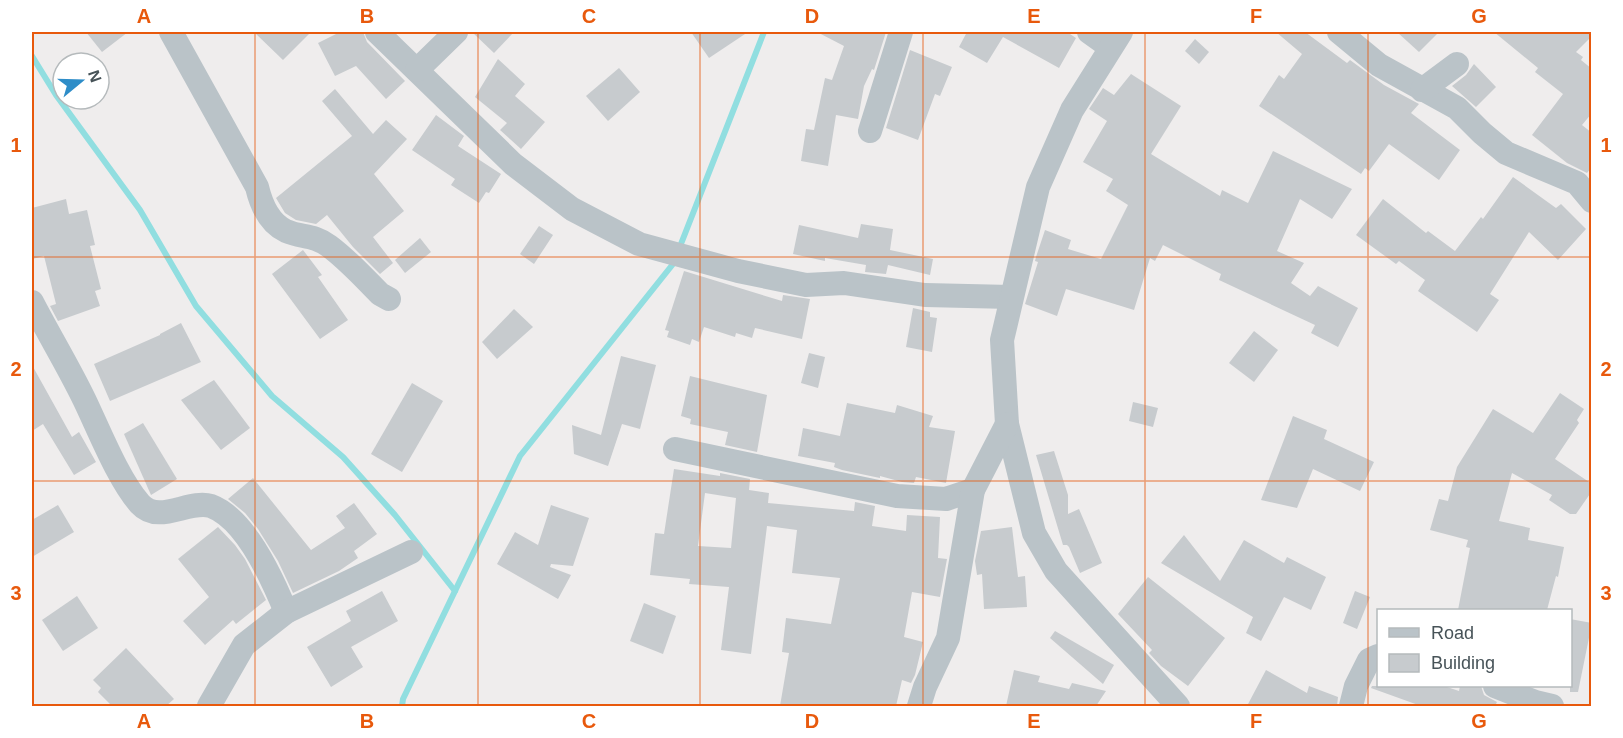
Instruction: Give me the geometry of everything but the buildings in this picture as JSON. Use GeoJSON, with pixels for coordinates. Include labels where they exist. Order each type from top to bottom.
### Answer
{"type":"FeatureCollection","features":[{"type":"Feature","properties":{"kind":"street"},"geometry":{"type":"LineString","coordinates":[[171,32],[257,186],[261,204],[273,221],[286,231],[313,237],[328,245],[380,294],[389,299]]}},
{"type":"Feature","properties":{"kind":"street"},"geometry":{"type":"LineString","coordinates":[[377,32],[513,165],[572,209],[639,244],[738,271],[806,285],[844,283],[925,295],[1011,297]]}},
{"type":"Feature","properties":{"kind":"street"},"geometry":{"type":"LineString","coordinates":[[417,70],[456,32]]}},
{"type":"Feature","properties":{"kind":"street"},"geometry":{"type":"LineString","coordinates":[[870,131],[902,32]]}},
{"type":"Feature","properties":{"kind":"street"},"geometry":{"type":"LineString","coordinates":[[1089,32],[1115,39],[1072,110],[1038,187],[1002,340],[1007,424],[1034,533],[1056,571],[1178,706]]}},
{"type":"Feature","properties":{"kind":"street"},"geometry":{"type":"LineString","coordinates":[[1339,32],[1380,65],[1457,108],[1506,153],[1577,183],[1590,195]]}},
{"type":"Feature","properties":{"kind":"street"},"geometry":{"type":"LineString","coordinates":[[1422,90],[1457,64]]}},
{"type":"Feature","properties":{"kind":"street"},"geometry":{"type":"LineString","coordinates":[[32,302],[113,458],[142,506],[156,512],[175,511],[202,505],[212,507],[234,520],[257,554],[286,612]]}},
{"type":"Feature","properties":{"kind":"street"},"geometry":{"type":"LineString","coordinates":[[919,706],[925,687],[948,638],[974,490],[1007,424]]}},
{"type":"Feature","properties":{"kind":"street"},"geometry":{"type":"LineString","coordinates":[[675,448],[897,496],[946,499],[974,490]]}},
{"type":"Feature","properties":{"kind":"street"},"geometry":{"type":"LineString","coordinates":[[209,706],[244,645],[286,612],[411,552]]}},
{"type":"Feature","properties":{"kind":"street"},"geometry":{"type":"LineString","coordinates":[[1351,706],[1356,686],[1369,660],[1377,656]]}},
{"type":"Feature","properties":{"kind":"street"},"geometry":{"type":"LineString","coordinates":[[1498,687],[1535,702],[1552,706]]}},
{"type":"Feature","properties":{"kind":"waterway"},"geometry":{"type":"LineString","coordinates":[[679,249],[764,32]]}},
{"type":"Feature","properties":{"kind":"waterway"},"geometry":{"type":"LineString","coordinates":[[32,56],[56,95],[140,210],[196,306],[272,396],[343,457],[395,515],[455,591]]}},
{"type":"Feature","properties":{"kind":"waterway"},"geometry":{"type":"LineString","coordinates":[[402,706],[403,699],[520,456],[676,259]]}}]}
